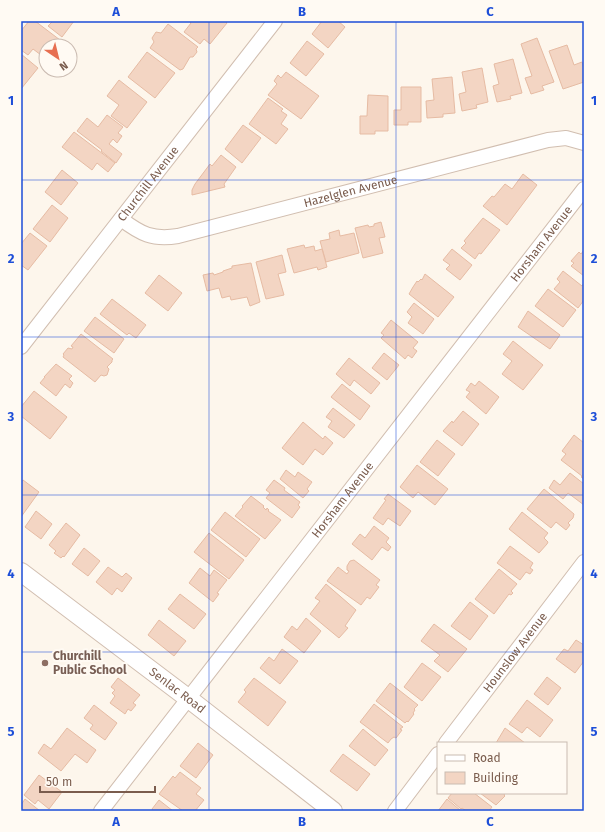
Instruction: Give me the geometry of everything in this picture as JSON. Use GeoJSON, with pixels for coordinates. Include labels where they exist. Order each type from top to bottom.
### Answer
{"type":"FeatureCollection","features":[{"type":"Feature","properties":{"kind":"street","name":"Churchill Avenue"},"geometry":{"type":"LineString","coordinates":[[21,347],[275,21]]}},
{"type":"Feature","properties":{"kind":"street","name":"Hazelglen Avenue"},"geometry":{"type":"LineString","coordinates":[[121,219],[136,231],[149,236],[165,238],[178,236],[548,140],[566,138],[584,143]]}},
{"type":"Feature","properties":{"kind":"street","name":"Horsham Avenue"},"geometry":{"type":"LineString","coordinates":[[101,811],[584,189]]}},
{"type":"Feature","properties":{"kind":"street","name":"Hounslow Avenue"},"geometry":{"type":"LineString","coordinates":[[447,742],[584,562]]}},
{"type":"Feature","properties":{"kind":"street","name":"Senlac Road"},"geometry":{"type":"LineString","coordinates":[[21,572],[189,699],[333,811]]}},
{"type":"Feature","properties":{"kind":"street"},"geometry":{"type":"LineString","coordinates":[[395,811],[437,755]]}},
{"type":"Feature","properties":{"kind":"building"},"geometry":{"type":"Polygon","coordinates":[[[29,21],[35,21],[57,38],[38,38],[38,53],[33,49],[28,55],[21,50],[21,31],[29,21]]]}},
{"type":"Feature","properties":{"kind":"building"},"geometry":{"type":"Polygon","coordinates":[[[53,21],[74,21],[62,37],[48,26],[53,21]]]}},
{"type":"Feature","properties":{"kind":"building"},"geometry":{"type":"Polygon","coordinates":[[[189,21],[225,21],[227,23],[210,44],[204,39],[200,44],[184,32],[191,23],[189,21]]]}},
{"type":"Feature","properties":{"kind":"building"},"geometry":{"type":"Polygon","coordinates":[[[322,21],[338,21],[345,27],[328,48],[312,34],[322,21]]]}},
{"type":"Feature","properties":{"kind":"building"},"geometry":{"type":"Polygon","coordinates":[[[168,24],[198,47],[196,49],[197,52],[193,57],[190,57],[183,69],[180,70],[150,48],[154,42],[152,38],[156,32],[161,33],[168,24]]]}},
{"type":"Feature","properties":{"kind":"building"},"geometry":{"type":"Polygon","coordinates":[[[537,38],[554,82],[542,86],[544,90],[531,94],[525,78],[532,76],[521,44],[537,38]]]}},
{"type":"Feature","properties":{"kind":"building"},"geometry":{"type":"Polygon","coordinates":[[[307,41],[324,54],[306,76],[290,63],[307,41]]]}},
{"type":"Feature","properties":{"kind":"building"},"geometry":{"type":"Polygon","coordinates":[[[567,45],[574,65],[582,62],[584,69],[584,82],[563,89],[549,51],[567,45]]]}},
{"type":"Feature","properties":{"kind":"building"},"geometry":{"type":"Polygon","coordinates":[[[147,52],[175,73],[155,98],[128,77],[147,52]]]}},
{"type":"Feature","properties":{"kind":"building"},"geometry":{"type":"Polygon","coordinates":[[[21,54],[38,68],[21,89],[21,54]]]}},
{"type":"Feature","properties":{"kind":"building"},"geometry":{"type":"Polygon","coordinates":[[[513,59],[522,93],[510,96],[511,99],[497,102],[493,86],[499,84],[494,64],[513,59]]]}},
{"type":"Feature","properties":{"kind":"building"},"geometry":{"type":"Polygon","coordinates":[[[482,68],[488,102],[476,105],[477,108],[462,111],[459,94],[466,92],[462,72],[482,68]]]}},
{"type":"Feature","properties":{"kind":"building"},"geometry":{"type":"Polygon","coordinates":[[[286,72],[319,96],[301,119],[268,95],[277,84],[274,81],[278,75],[281,78],[286,72]]]}},
{"type":"Feature","properties":{"kind":"building"},"geometry":{"type":"Polygon","coordinates":[[[452,77],[455,113],[443,114],[443,117],[427,118],[426,101],[434,100],[432,79],[452,77]]]}},
{"type":"Feature","properties":{"kind":"building"},"geometry":{"type":"Polygon","coordinates":[[[119,80],[147,102],[127,128],[111,116],[119,105],[107,96],[119,80]]]}},
{"type":"Feature","properties":{"kind":"building"},"geometry":{"type":"Polygon","coordinates":[[[401,87],[421,87],[421,122],[408,122],[408,125],[394,125],[394,110],[401,110],[401,87]]]}},
{"type":"Feature","properties":{"kind":"building"},"geometry":{"type":"Polygon","coordinates":[[[368,95],[388,96],[388,131],[375,131],[375,134],[360,134],[360,116],[367,116],[368,95]]]}},
{"type":"Feature","properties":{"kind":"building"},"geometry":{"type":"Polygon","coordinates":[[[268,98],[283,109],[281,111],[287,115],[281,124],[288,129],[276,144],[249,124],[268,98]]]}},
{"type":"Feature","properties":{"kind":"building"},"geometry":{"type":"Polygon","coordinates":[[[107,115],[123,127],[118,133],[122,136],[117,143],[113,139],[109,144],[122,154],[116,163],[77,131],[87,118],[98,127],[107,115]]]}},
{"type":"Feature","properties":{"kind":"building"},"geometry":{"type":"Polygon","coordinates":[[[243,125],[261,138],[242,163],[225,149],[243,125]]]}},
{"type":"Feature","properties":{"kind":"building"},"geometry":{"type":"Polygon","coordinates":[[[74,132],[115,163],[108,172],[97,163],[92,170],[62,147],[74,132]]]}},
{"type":"Feature","properties":{"kind":"building"},"geometry":{"type":"Polygon","coordinates":[[[221,155],[236,167],[224,184],[225,187],[192,195],[192,190],[195,184],[210,164],[212,166],[221,155]]]}},
{"type":"Feature","properties":{"kind":"building"},"geometry":{"type":"Polygon","coordinates":[[[62,170],[78,183],[61,205],[45,192],[62,170]]]}},
{"type":"Feature","properties":{"kind":"building"},"geometry":{"type":"Polygon","coordinates":[[[523,174],[537,185],[507,225],[483,206],[492,196],[494,197],[505,184],[512,189],[523,174]]]}},
{"type":"Feature","properties":{"kind":"building"},"geometry":{"type":"Polygon","coordinates":[[[52,205],[68,218],[50,242],[33,229],[52,205]]]}},
{"type":"Feature","properties":{"kind":"building"},"geometry":{"type":"Polygon","coordinates":[[[483,218],[500,230],[481,254],[479,253],[475,259],[461,248],[466,243],[464,241],[483,218]]]}},
{"type":"Feature","properties":{"kind":"building"},"geometry":{"type":"Polygon","coordinates":[[[381,222],[385,237],[379,238],[383,253],[363,258],[355,228],[368,225],[369,227],[374,226],[374,224],[381,222]]]}},
{"type":"Feature","properties":{"kind":"building"},"geometry":{"type":"Polygon","coordinates":[[[339,230],[340,236],[354,233],[359,253],[326,262],[320,241],[330,239],[329,233],[339,230]]]}},
{"type":"Feature","properties":{"kind":"building"},"geometry":{"type":"Polygon","coordinates":[[[30,233],[47,246],[28,270],[21,265],[21,244],[30,233]]]}},
{"type":"Feature","properties":{"kind":"building"},"geometry":{"type":"Polygon","coordinates":[[[304,245],[305,248],[314,246],[315,251],[322,249],[327,267],[318,270],[317,267],[294,273],[287,249],[304,245]]]}},
{"type":"Feature","properties":{"kind":"building"},"geometry":{"type":"Polygon","coordinates":[[[452,249],[472,265],[460,280],[446,269],[450,265],[443,260],[452,249]]]}},
{"type":"Feature","properties":{"kind":"building"},"geometry":{"type":"Polygon","coordinates":[[[584,250],[584,276],[571,266],[574,263],[571,261],[579,252],[581,254],[584,250]]]}},
{"type":"Feature","properties":{"kind":"building"},"geometry":{"type":"Polygon","coordinates":[[[282,255],[286,272],[278,274],[284,295],[266,299],[256,262],[282,255]]]}},
{"type":"Feature","properties":{"kind":"building"},"geometry":{"type":"Polygon","coordinates":[[[251,263],[260,302],[250,306],[247,297],[231,300],[230,296],[222,298],[219,288],[207,291],[203,275],[213,273],[214,275],[232,268],[232,266],[251,263]]]}},
{"type":"Feature","properties":{"kind":"building"},"geometry":{"type":"Polygon","coordinates":[[[563,271],[582,286],[584,283],[584,300],[578,308],[554,289],[560,282],[557,279],[563,271]]]}},
{"type":"Feature","properties":{"kind":"building"},"geometry":{"type":"Polygon","coordinates":[[[425,274],[454,297],[438,317],[409,294],[417,281],[422,280],[425,274]]]}},
{"type":"Feature","properties":{"kind":"building"},"geometry":{"type":"Polygon","coordinates":[[[159,275],[182,293],[168,311],[145,293],[159,275]]]}},
{"type":"Feature","properties":{"kind":"building"},"geometry":{"type":"Polygon","coordinates":[[[548,289],[576,310],[563,327],[535,306],[548,289]]]}},
{"type":"Feature","properties":{"kind":"building"},"geometry":{"type":"Polygon","coordinates":[[[112,299],[146,325],[136,338],[129,333],[127,335],[100,314],[112,299]]]}},
{"type":"Feature","properties":{"kind":"building"},"geometry":{"type":"Polygon","coordinates":[[[414,303],[434,319],[423,334],[408,323],[412,317],[407,312],[414,303]]]}},
{"type":"Feature","properties":{"kind":"building"},"geometry":{"type":"Polygon","coordinates":[[[528,311],[560,335],[550,349],[518,327],[528,311]]]}},
{"type":"Feature","properties":{"kind":"building"},"geometry":{"type":"Polygon","coordinates":[[[95,317],[124,339],[114,353],[84,331],[95,317]]]}},
{"type":"Feature","properties":{"kind":"building"},"geometry":{"type":"Polygon","coordinates":[[[391,320],[418,342],[413,348],[417,351],[412,358],[408,355],[405,359],[381,338],[384,335],[381,333],[391,320]]]}},
{"type":"Feature","properties":{"kind":"building"},"geometry":{"type":"Polygon","coordinates":[[[81,334],[113,359],[107,367],[109,369],[107,375],[101,375],[95,382],[63,357],[63,354],[68,348],[72,349],[73,347],[71,346],[81,334]]]}},
{"type":"Feature","properties":{"kind":"building"},"geometry":{"type":"Polygon","coordinates":[[[513,341],[543,365],[523,390],[502,374],[512,361],[503,354],[513,341]]]}},
{"type":"Feature","properties":{"kind":"building"},"geometry":{"type":"Polygon","coordinates":[[[384,353],[399,365],[387,380],[372,368],[384,353]]]}},
{"type":"Feature","properties":{"kind":"building"},"geometry":{"type":"Polygon","coordinates":[[[349,358],[380,383],[371,394],[354,380],[350,386],[336,374],[349,358]]]}},
{"type":"Feature","properties":{"kind":"building"},"geometry":{"type":"Polygon","coordinates":[[[56,364],[72,376],[69,379],[73,383],[70,388],[65,384],[56,396],[40,383],[56,364]]]}},
{"type":"Feature","properties":{"kind":"building"},"geometry":{"type":"Polygon","coordinates":[[[479,381],[499,397],[486,414],[466,397],[470,392],[466,390],[471,383],[475,386],[479,381]]]}},
{"type":"Feature","properties":{"kind":"building"},"geometry":{"type":"Polygon","coordinates":[[[342,384],[370,406],[360,420],[331,397],[342,384]]]}},
{"type":"Feature","properties":{"kind":"building"},"geometry":{"type":"Polygon","coordinates":[[[34,391],[67,417],[50,439],[21,416],[21,407],[34,391]]]}},
{"type":"Feature","properties":{"kind":"building"},"geometry":{"type":"Polygon","coordinates":[[[333,408],[355,425],[344,438],[328,427],[332,421],[326,417],[333,408]]]}},
{"type":"Feature","properties":{"kind":"building"},"geometry":{"type":"Polygon","coordinates":[[[463,411],[479,424],[462,446],[443,431],[452,421],[453,423],[463,411]]]}},
{"type":"Feature","properties":{"kind":"building"},"geometry":{"type":"Polygon","coordinates":[[[303,422],[323,439],[325,436],[333,443],[323,455],[315,449],[303,465],[282,448],[303,422]]]}},
{"type":"Feature","properties":{"kind":"building"},"geometry":{"type":"Polygon","coordinates":[[[574,435],[584,443],[584,479],[561,460],[566,454],[562,451],[574,435]]]}},
{"type":"Feature","properties":{"kind":"building"},"geometry":{"type":"Polygon","coordinates":[[[437,440],[455,454],[438,476],[420,462],[437,440]]]}},
{"type":"Feature","properties":{"kind":"building"},"geometry":{"type":"Polygon","coordinates":[[[417,465],[448,489],[435,505],[418,492],[413,498],[400,487],[417,465]]]}},
{"type":"Feature","properties":{"kind":"building"},"geometry":{"type":"Polygon","coordinates":[[[286,470],[295,477],[298,472],[312,482],[307,489],[309,491],[303,498],[280,479],[286,470]]]}},
{"type":"Feature","properties":{"kind":"building"},"geometry":{"type":"Polygon","coordinates":[[[570,473],[584,484],[584,505],[568,493],[563,499],[549,488],[554,480],[560,485],[570,473]]]}},
{"type":"Feature","properties":{"kind":"building"},"geometry":{"type":"Polygon","coordinates":[[[23,480],[39,492],[21,517],[21,483],[23,480]]]}},
{"type":"Feature","properties":{"kind":"building"},"geometry":{"type":"Polygon","coordinates":[[[274,480],[300,502],[298,505],[300,507],[292,518],[266,498],[270,493],[266,490],[274,480]]]}},
{"type":"Feature","properties":{"kind":"building"},"geometry":{"type":"Polygon","coordinates":[[[544,489],[574,514],[573,518],[568,523],[570,525],[566,530],[556,522],[551,528],[527,509],[544,489]]]}},
{"type":"Feature","properties":{"kind":"building"},"geometry":{"type":"Polygon","coordinates":[[[388,494],[411,511],[400,526],[388,518],[383,525],[373,518],[386,500],[384,499],[388,494]]]}},
{"type":"Feature","properties":{"kind":"building"},"geometry":{"type":"Polygon","coordinates":[[[251,496],[264,506],[263,507],[266,510],[267,508],[269,510],[268,511],[281,520],[265,539],[235,516],[251,496]]]}},
{"type":"Feature","properties":{"kind":"building"},"geometry":{"type":"Polygon","coordinates":[[[36,511],[52,524],[41,539],[25,527],[36,511]]]}},
{"type":"Feature","properties":{"kind":"building"},"geometry":{"type":"Polygon","coordinates":[[[225,512],[260,539],[246,557],[211,530],[225,512]]]}},
{"type":"Feature","properties":{"kind":"building"},"geometry":{"type":"Polygon","coordinates":[[[522,512],[548,533],[544,538],[548,542],[539,553],[509,529],[522,512]]]}},
{"type":"Feature","properties":{"kind":"building"},"geometry":{"type":"Polygon","coordinates":[[[66,523],[80,535],[64,557],[63,556],[61,558],[54,553],[56,551],[49,545],[66,523]]]}},
{"type":"Feature","properties":{"kind":"building"},"geometry":{"type":"Polygon","coordinates":[[[374,526],[389,538],[386,542],[391,547],[388,551],[382,547],[372,560],[352,544],[360,534],[365,538],[374,526]]]}},
{"type":"Feature","properties":{"kind":"building"},"geometry":{"type":"Polygon","coordinates":[[[209,533],[244,560],[229,579],[194,552],[209,533]]]}},
{"type":"Feature","properties":{"kind":"building"},"geometry":{"type":"Polygon","coordinates":[[[510,546],[533,563],[530,568],[533,570],[530,574],[526,572],[520,580],[497,563],[510,546]]]}},
{"type":"Feature","properties":{"kind":"building"},"geometry":{"type":"Polygon","coordinates":[[[84,548],[100,561],[88,576],[72,564],[84,548]]]}},
{"type":"Feature","properties":{"kind":"building"},"geometry":{"type":"Polygon","coordinates":[[[354,560],[380,580],[376,585],[379,587],[370,599],[367,597],[361,605],[327,581],[338,567],[347,574],[349,571],[347,570],[347,566],[350,561],[354,560]]]}},
{"type":"Feature","properties":{"kind":"building"},"geometry":{"type":"Polygon","coordinates":[[[108,567],[122,577],[126,573],[132,578],[122,592],[117,588],[112,595],[96,582],[108,567]]]}},
{"type":"Feature","properties":{"kind":"building"},"geometry":{"type":"Polygon","coordinates":[[[200,568],[210,576],[214,570],[227,580],[217,593],[219,594],[213,602],[189,583],[200,568]]]}},
{"type":"Feature","properties":{"kind":"building"},"geometry":{"type":"Polygon","coordinates":[[[499,569],[517,584],[511,591],[513,593],[511,595],[509,594],[494,614],[475,599],[499,569]]]}},
{"type":"Feature","properties":{"kind":"building"},"geometry":{"type":"Polygon","coordinates":[[[326,584],[356,610],[345,626],[348,628],[339,638],[310,614],[320,601],[315,598],[326,584]]]}},
{"type":"Feature","properties":{"kind":"building"},"geometry":{"type":"Polygon","coordinates":[[[180,594],[206,614],[194,629],[168,609],[180,594]]]}},
{"type":"Feature","properties":{"kind":"building"},"geometry":{"type":"Polygon","coordinates":[[[470,602],[488,616],[470,640],[451,626],[470,602]]]}},
{"type":"Feature","properties":{"kind":"building"},"geometry":{"type":"Polygon","coordinates":[[[306,618],[321,631],[304,653],[284,637],[292,626],[297,630],[306,618]]]}},
{"type":"Feature","properties":{"kind":"building"},"geometry":{"type":"Polygon","coordinates":[[[159,620],[186,641],[174,656],[148,635],[159,620]]]}},
{"type":"Feature","properties":{"kind":"building"},"geometry":{"type":"Polygon","coordinates":[[[434,624],[467,649],[448,672],[434,661],[440,655],[421,641],[434,624]]]}},
{"type":"Feature","properties":{"kind":"building"},"geometry":{"type":"Polygon","coordinates":[[[576,640],[584,645],[584,661],[575,673],[556,659],[564,649],[568,651],[576,640]]]}},
{"type":"Feature","properties":{"kind":"building"},"geometry":{"type":"Polygon","coordinates":[[[282,649],[298,661],[280,684],[260,668],[269,657],[274,661],[282,649]]]}},
{"type":"Feature","properties":{"kind":"building"},"geometry":{"type":"Polygon","coordinates":[[[422,663],[441,677],[422,701],[404,687],[422,663]]]}},
{"type":"Feature","properties":{"kind":"building"},"geometry":{"type":"Polygon","coordinates":[[[547,677],[561,688],[548,705],[534,694],[547,677]]]}},
{"type":"Feature","properties":{"kind":"building"},"geometry":{"type":"Polygon","coordinates":[[[118,678],[140,695],[133,703],[136,705],[131,711],[128,709],[125,714],[110,703],[115,696],[112,693],[115,690],[111,687],[118,678]]]}},
{"type":"Feature","properties":{"kind":"building"},"geometry":{"type":"Polygon","coordinates":[[[254,678],[286,702],[268,726],[238,702],[246,692],[244,690],[254,678]]]}},
{"type":"Feature","properties":{"kind":"building"},"geometry":{"type":"Polygon","coordinates":[[[390,683],[418,705],[414,709],[414,714],[408,722],[407,721],[405,723],[376,701],[390,683]]]}},
{"type":"Feature","properties":{"kind":"building"},"geometry":{"type":"Polygon","coordinates":[[[527,700],[553,720],[540,737],[527,727],[522,733],[509,724],[527,700]]]}},
{"type":"Feature","properties":{"kind":"building"},"geometry":{"type":"Polygon","coordinates":[[[374,704],[403,727],[400,729],[402,730],[396,738],[394,737],[388,743],[360,722],[374,704]]]}},
{"type":"Feature","properties":{"kind":"building"},"geometry":{"type":"Polygon","coordinates":[[[94,705],[117,723],[105,740],[90,729],[93,725],[84,718],[94,705]]]}},
{"type":"Feature","properties":{"kind":"building"},"geometry":{"type":"Polygon","coordinates":[[[67,728],[96,750],[87,763],[75,754],[61,771],[38,753],[44,744],[51,749],[67,728]]]}},
{"type":"Feature","properties":{"kind":"building"},"geometry":{"type":"Polygon","coordinates":[[[505,728],[524,742],[497,742],[505,728]]]}},
{"type":"Feature","properties":{"kind":"building"},"geometry":{"type":"Polygon","coordinates":[[[363,729],[388,750],[375,766],[349,746],[363,729]]]}},
{"type":"Feature","properties":{"kind":"building"},"geometry":{"type":"Polygon","coordinates":[[[198,743],[213,755],[196,778],[180,766],[198,743]]]}},
{"type":"Feature","properties":{"kind":"building"},"geometry":{"type":"Polygon","coordinates":[[[343,754],[370,774],[357,791],[330,771],[343,754]]]}},
{"type":"Feature","properties":{"kind":"building"},"geometry":{"type":"Polygon","coordinates":[[[180,772],[201,788],[196,794],[204,800],[195,811],[183,811],[159,794],[173,776],[175,778],[180,772]]]}},
{"type":"Feature","properties":{"kind":"building"},"geometry":{"type":"Polygon","coordinates":[[[39,775],[62,792],[49,809],[38,800],[35,804],[24,795],[39,775]]]}},
{"type":"Feature","properties":{"kind":"building"},"geometry":{"type":"Polygon","coordinates":[[[451,794],[475,794],[492,807],[489,811],[466,811],[462,808],[461,809],[448,798],[451,794]]]}},
{"type":"Feature","properties":{"kind":"building"},"geometry":{"type":"Polygon","coordinates":[[[481,794],[504,794],[505,796],[496,805],[481,794]]]}},
{"type":"Feature","properties":{"kind":"building"},"geometry":{"type":"Polygon","coordinates":[[[25,799],[40,811],[21,811],[21,805],[25,799]]]}},
{"type":"Feature","properties":{"kind":"building"},"geometry":{"type":"Polygon","coordinates":[[[447,799],[460,810],[460,811],[438,811],[447,799]]]}},
{"type":"Feature","properties":{"kind":"building"},"geometry":{"type":"Polygon","coordinates":[[[159,800],[173,811],[153,811],[152,809],[159,800]]]}},
{"type":"Feature","properties":{"kind":"place","name":"Churchill Public School"},"geometry":{"type":"Point","coordinates":[45,663]}}]}
